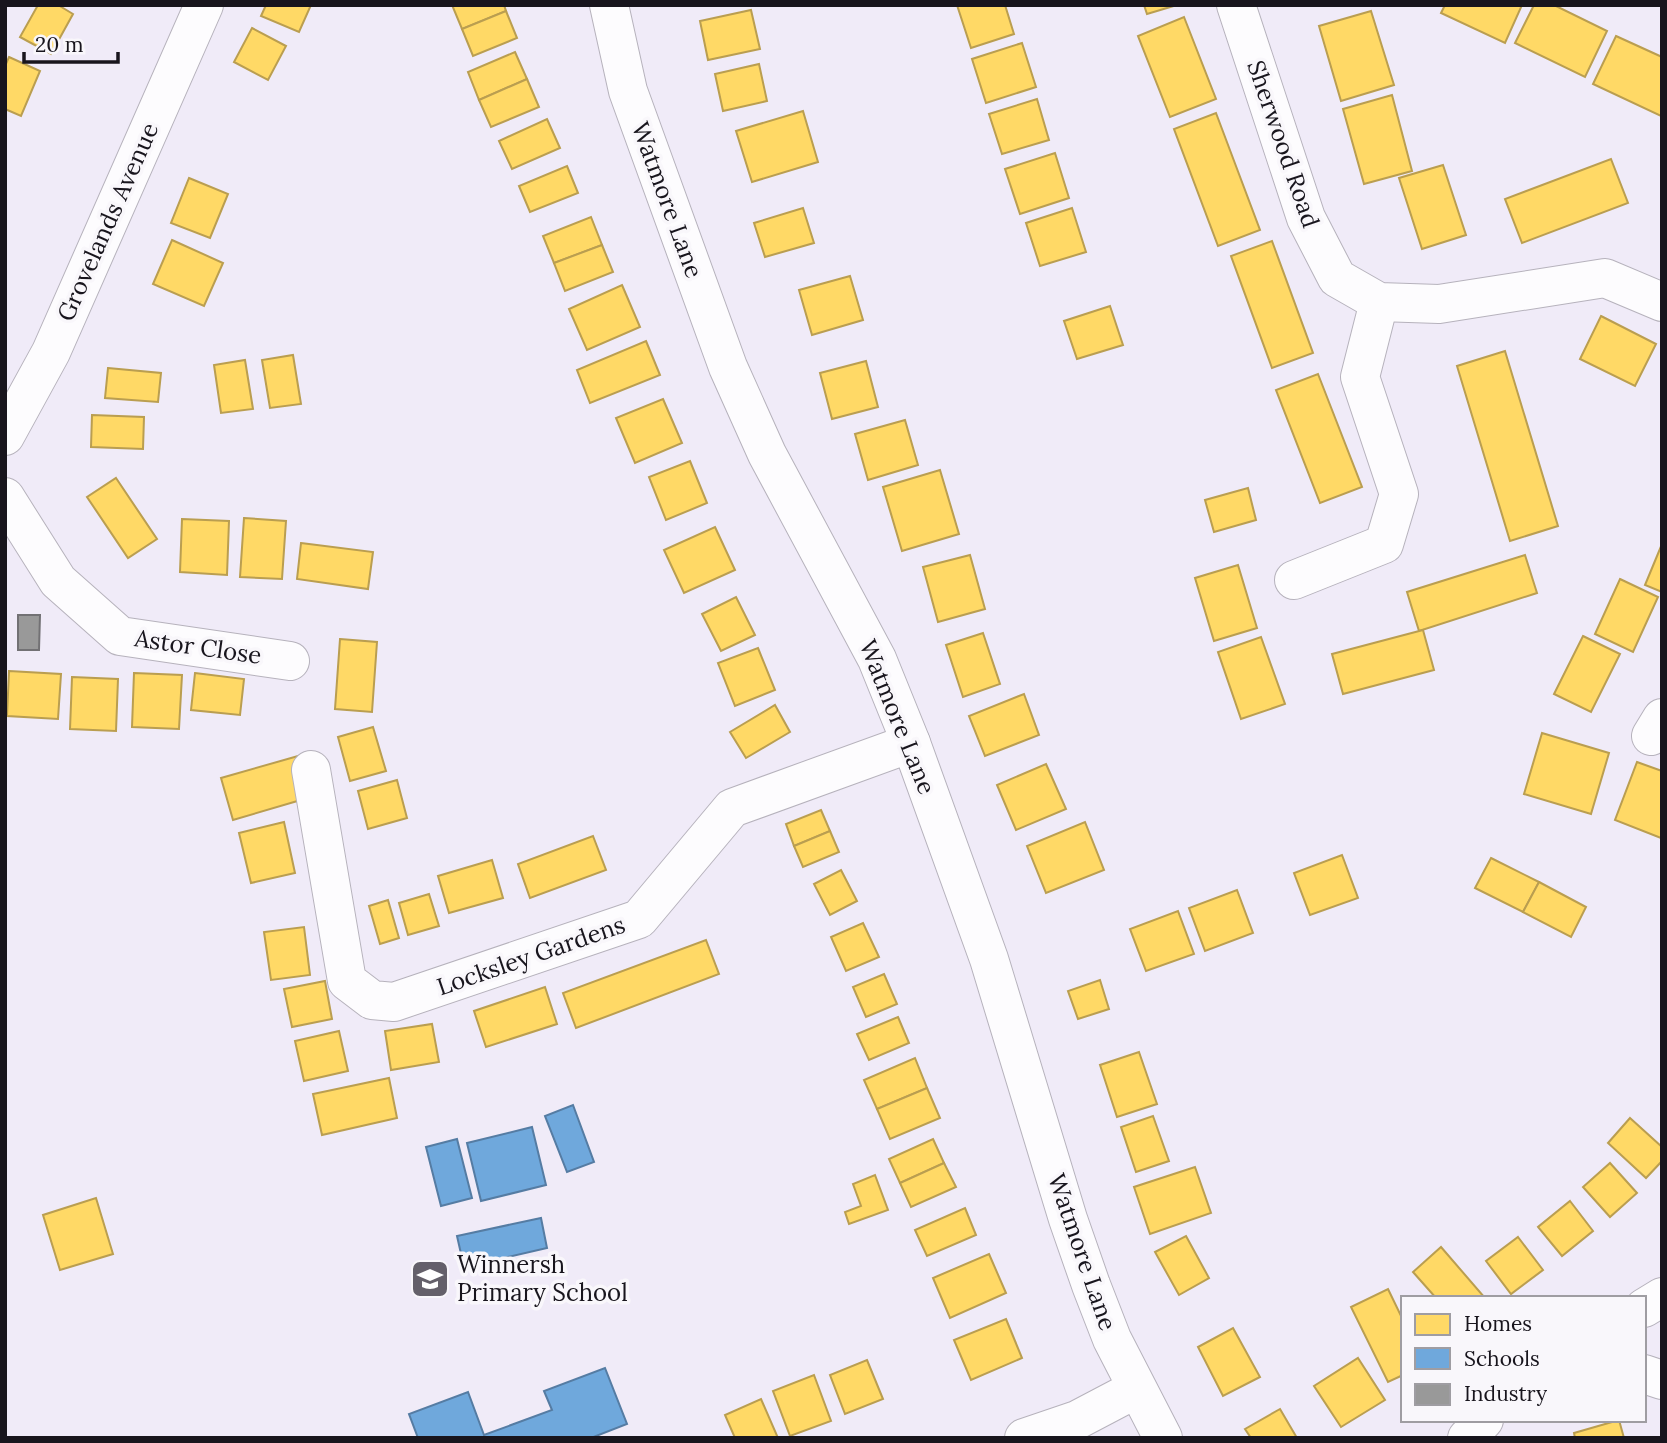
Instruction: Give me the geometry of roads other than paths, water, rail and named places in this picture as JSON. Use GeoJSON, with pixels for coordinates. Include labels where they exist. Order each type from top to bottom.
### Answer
{"type":"FeatureCollection","features":[{"type":"Feature","properties":{"kind":"street","name":"Grovelands Avenue"},"geometry":{"type":"LineString","coordinates":[[5,436],[51,352],[204,5]]}},
{"type":"Feature","properties":{"kind":"street","name":"Sherwood Road"},"geometry":{"type":"LineString","coordinates":[[1236,5],[1306,218],[1338,278],[1378,302],[1439,304],[1605,278],[1662,302]]}},
{"type":"Feature","properties":{"kind":"street","name":"Watmore Lane"},"geometry":{"type":"LineString","coordinates":[[613,6],[628,91],[728,366],[767,454],[877,659],[911,743],[989,959],[1087,1274],[1112,1339],[1163,1438]]}},
{"type":"Feature","properties":{"kind":"street"},"geometry":{"type":"LineString","coordinates":[[1294,580],[1384,544],[1388,532],[1399,495],[1360,377],[1378,302]]}},
{"type":"Feature","properties":{"kind":"street","name":"Astor Close"},"geometry":{"type":"LineString","coordinates":[[5,497],[58,581],[120,635],[290,660]]}},
{"type":"Feature","properties":{"kind":"street","name":"Locksley Gardens"},"geometry":{"type":"LineString","coordinates":[[311,770],[347,981],[372,1000],[394,1002],[639,919],[732,808],[911,743]]}},
{"type":"Feature","properties":{"kind":"street"},"geometry":{"type":"LineString","coordinates":[[1646,1307],[1662,1297]]}},
{"type":"Feature","properties":{"kind":"street"},"geometry":{"type":"LineString","coordinates":[[1024,1438],[1077,1420],[1136,1389]]}},
{"type":"Feature","properties":{"kind":"place","name":"Winnersh Primary School"},"geometry":{"type":"Point","coordinates":[430,1279]}}]}
